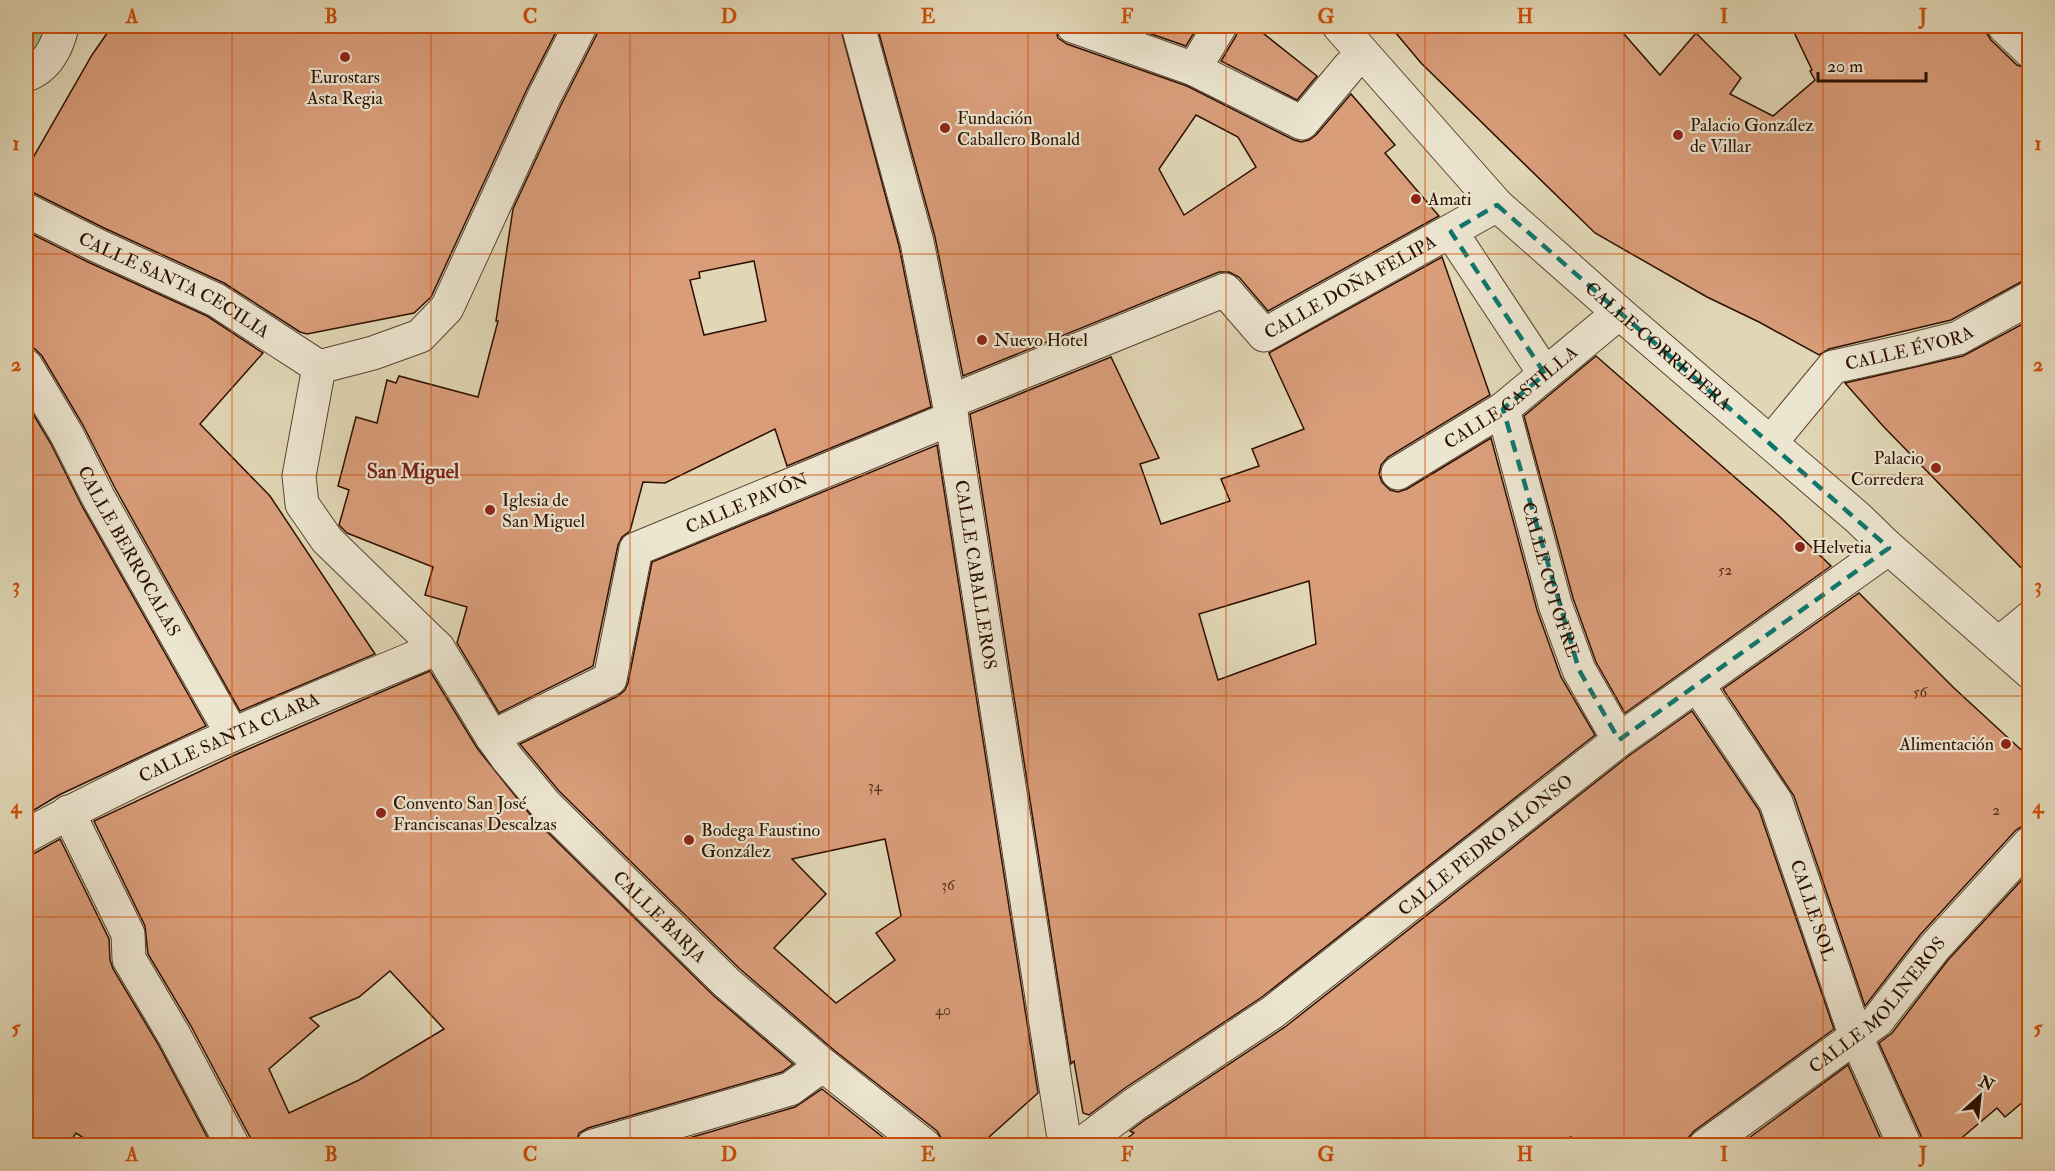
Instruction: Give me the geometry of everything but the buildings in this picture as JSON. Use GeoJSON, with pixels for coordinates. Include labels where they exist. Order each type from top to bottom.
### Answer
{"type":"FeatureCollection","features":[{"type":"Feature","properties":{"kind":"street"},"geometry":{"type":"LineString","coordinates":[[28,76],[46,61],[57,45],[62,26]]}},
{"type":"Feature","properties":{"kind":"street"},"geometry":{"type":"LineString","coordinates":[[319,367],[374,353],[420,336],[447,308],[477,240],[580,26]]}},
{"type":"Feature","properties":{"kind":"street","name":"CALLE CABALLEROS"},"geometry":{"type":"LineString","coordinates":[[858,26],[917,242],[951,410],[1069,1141]]}},
{"type":"Feature","properties":{"kind":"street"},"geometry":{"type":"LineString","coordinates":[[1073,26],[1194,69],[1302,123],[1349,67]]}},
{"type":"Feature","properties":{"kind":"street"},"geometry":{"type":"LineString","coordinates":[[1194,69],[1220,26]]}},
{"type":"Feature","properties":{"kind":"street","name":"CALLE CORREDERA"},"geometry":{"type":"LineString","coordinates":[[1339,26],[1497,205],[1858,518],[2030,672]]}},
{"type":"Feature","properties":{"kind":"street"},"geometry":{"type":"LineString","coordinates":[[2004,26],[2030,51]]}},
{"type":"Feature","properties":{"kind":"street","name":"CALLE DOÑA FELIPA"},"geometry":{"type":"LineString","coordinates":[[951,410],[1225,290],[1264,335],[1497,205]]}},
{"type":"Feature","properties":{"kind":"street","name":"CALLE SANTA CECILIA"},"geometry":{"type":"LineString","coordinates":[[26,210],[216,300],[319,367]]}},
{"type":"Feature","properties":{"kind":"street"},"geometry":{"type":"LineString","coordinates":[[1451,232],[1545,374]]}},
{"type":"Feature","properties":{"kind":"street","name":"CALLE ÉVORA"},"geometry":{"type":"LineString","coordinates":[[1776,436],[1833,367],[1958,338],[2030,298]]}},
{"type":"Feature","properties":{"kind":"street","name":"CALLE CASTILLA"},"geometry":{"type":"LineString","coordinates":[[1398,473],[1503,409],[1608,322],[1617,311]]}},
{"type":"Feature","properties":{"kind":"street","name":"CALLE BERROCALAS"},"geometry":{"type":"LineString","coordinates":[[26,366],[67,435],[98,498],[232,735]]}},
{"type":"Feature","properties":{"kind":"street","name":"CALLE BARJA"},"geometry":{"type":"LineString","coordinates":[[319,367],[299,476],[302,504],[327,540],[438,648],[492,737],[545,804],[727,983],[823,1065],[925,1146]]}},
{"type":"Feature","properties":{"kind":"street","name":"CALLE COTOFRE"},"geometry":{"type":"LineString","coordinates":[[1503,409],[1555,604],[1579,670],[1619,740]]}},
{"type":"Feature","properties":{"kind":"street","name":"CALLE PAVÓN"},"geometry":{"type":"LineString","coordinates":[[492,737],[610,679],[636,549],[951,410]]}},
{"type":"Feature","properties":{"kind":"street","name":"CALLE PEDRO ALONSO"},"geometry":{"type":"LineString","coordinates":[[1069,1141],[1145,1098],[1273,1012],[1619,740],[1889,548]]}},
{"type":"Feature","properties":{"kind":"street"},"geometry":{"type":"LineString","coordinates":[[1998,645],[2030,618]]}},
{"type":"Feature","properties":{"kind":"street","name":"CALLE SANTA CLARA"},"geometry":{"type":"LineString","coordinates":[[26,836],[68,812],[232,735],[438,648]]}},
{"type":"Feature","properties":{"kind":"street","name":"CALLE SOL"},"geometry":{"type":"LineString","coordinates":[[1698,686],[1776,802],[1856,1037],[1905,1146]]}},
{"type":"Feature","properties":{"kind":"street"},"geometry":{"type":"LineString","coordinates":[[68,812],[128,934],[129,959],[174,1035],[233,1146]]}},
{"type":"Feature","properties":{"kind":"street","name":"CALLE MOLINEROS"},"geometry":{"type":"LineString","coordinates":[[1705,1146],[1877,1021],[1934,948],[2030,843]]}},
{"type":"Feature","properties":{"kind":"street"},"geometry":{"type":"LineString","coordinates":[[593,1146],[790,1089],[823,1065]]}},
{"type":"Feature","properties":{"kind":"highlighted area"},"geometry":{"type":"Polygon","coordinates":[[[1497,205],[1889,548],[1619,740],[1579,670],[1503,409],[1545,374],[1451,232],[1497,205]]]}},
{"type":"Feature","properties":{"kind":"green space"},"geometry":{"type":"Polygon","coordinates":[[[26,26],[45,26],[39,44],[26,57],[26,26]]]}},
{"type":"Feature","properties":{"kind":"place","name":"Eurostars Asta Regia"},"geometry":{"type":"Point","coordinates":[345,57]}},
{"type":"Feature","properties":{"kind":"place","name":"Fundación Caballero Bonald"},"geometry":{"type":"Point","coordinates":[945,128]}},
{"type":"Feature","properties":{"kind":"place","name":"Palacio González de Villar"},"geometry":{"type":"Point","coordinates":[1678,135]}},
{"type":"Feature","properties":{"kind":"place","name":"Amati"},"geometry":{"type":"Point","coordinates":[1416,199]}},
{"type":"Feature","properties":{"kind":"place","name":"Nuevo Hotel"},"geometry":{"type":"Point","coordinates":[982,340]}},
{"type":"Feature","properties":{"kind":"place","name":"Palacio Corredera"},"geometry":{"type":"Point","coordinates":[1936,468]}},
{"type":"Feature","properties":{"kind":"place","name":"Iglesia de San Miguel"},"geometry":{"type":"Point","coordinates":[490,510]}},
{"type":"Feature","properties":{"kind":"place","name":"Helvetia"},"geometry":{"type":"Point","coordinates":[1800,547]}},
{"type":"Feature","properties":{"kind":"place","name":"Alimentación"},"geometry":{"type":"Point","coordinates":[2006,744]}},
{"type":"Feature","properties":{"kind":"place","name":"Convento San José Franciscanas Descalzas"},"geometry":{"type":"Point","coordinates":[381,813]}},
{"type":"Feature","properties":{"kind":"place","name":"Bodega Faustino González"},"geometry":{"type":"Point","coordinates":[689,840]}},
{"type":"Feature","properties":{"kind":"district","name":"San Miguel"},"geometry":{"type":"Point","coordinates":[413,471]}}]}
